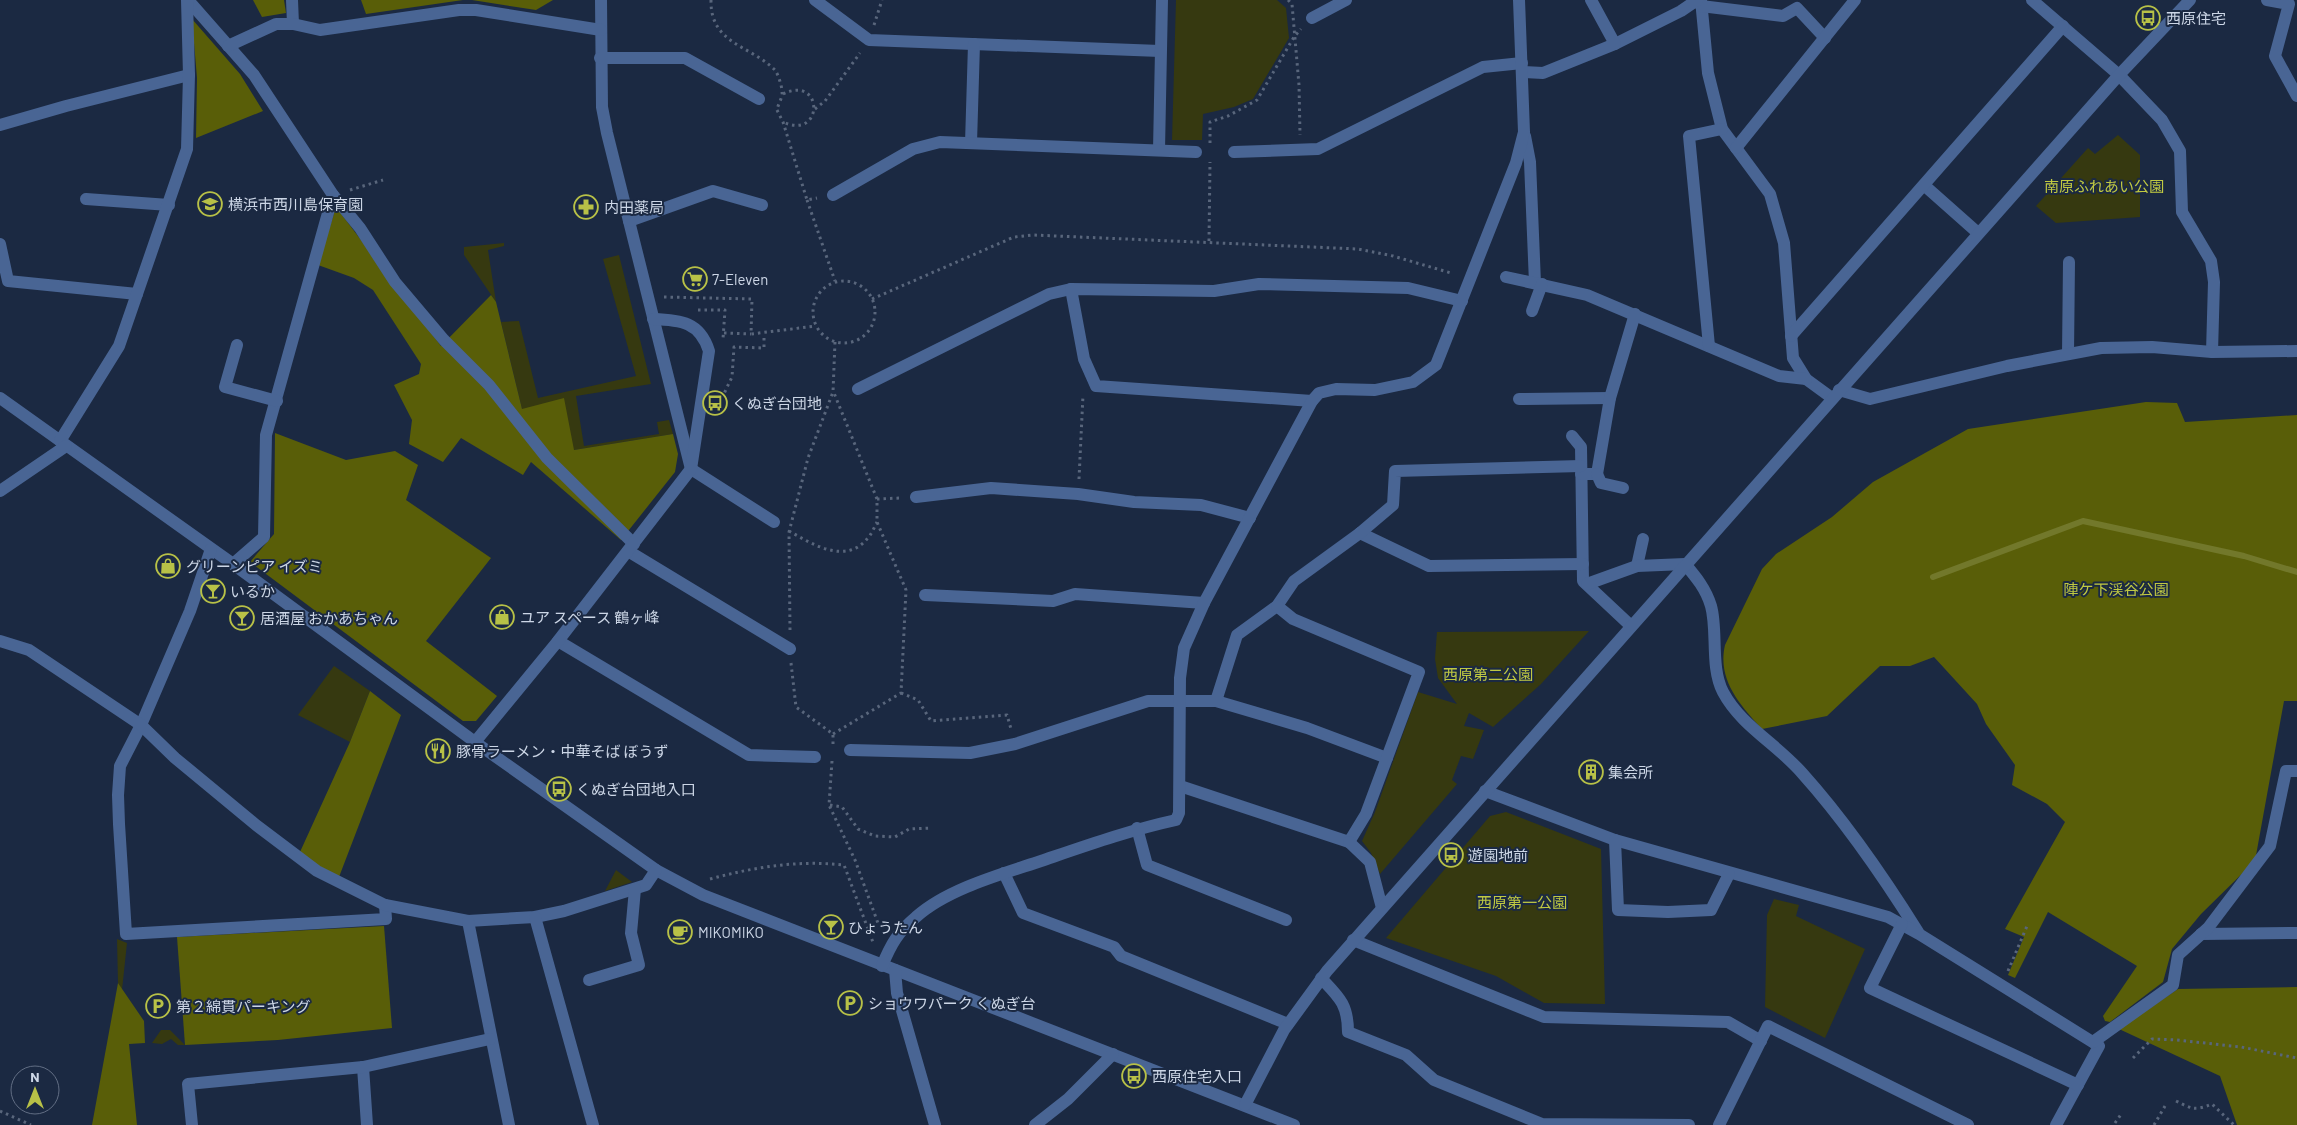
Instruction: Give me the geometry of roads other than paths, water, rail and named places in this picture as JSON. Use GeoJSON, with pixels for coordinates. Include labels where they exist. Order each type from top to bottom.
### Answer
{"type":"FeatureCollection","features":[{"type":"Feature","properties":{"kind":"street"},"geometry":{"type":"LineString","coordinates":[[187,0],[254,75],[333,195],[360,228],[395,282],[444,340],[489,385],[547,458],[631,547],[790,649]]}},
{"type":"Feature","properties":{"kind":"street"},"geometry":{"type":"LineString","coordinates":[[0,491],[63,444],[119,346],[187,149],[189,75],[187,0]]}},
{"type":"Feature","properties":{"kind":"street"},"geometry":{"type":"LineString","coordinates":[[292,0],[293,24]]}},
{"type":"Feature","properties":{"kind":"street"},"geometry":{"type":"LineString","coordinates":[[600,0],[602,107],[607,133],[691,469],[774,522]]}},
{"type":"Feature","properties":{"kind":"street"},"geometry":{"type":"LineString","coordinates":[[815,0],[869,40],[1160,51]]}},
{"type":"Feature","properties":{"kind":"street"},"geometry":{"type":"LineString","coordinates":[[1159,150],[1162,0]]}},
{"type":"Feature","properties":{"kind":"street"},"geometry":{"type":"LineString","coordinates":[[1312,18],[1346,0]]}},
{"type":"Feature","properties":{"kind":"street"},"geometry":{"type":"LineString","coordinates":[[1519,0],[1524,132],[1530,162],[1539,283],[1532,311]]}},
{"type":"Feature","properties":{"kind":"street"},"geometry":{"type":"LineString","coordinates":[[1590,0],[1615,44]]}},
{"type":"Feature","properties":{"kind":"street"},"geometry":{"type":"LineString","coordinates":[[1736,148],[1855,0]]}},
{"type":"Feature","properties":{"kind":"street"},"geometry":{"type":"LineString","coordinates":[[2032,0],[2119,75],[2162,120],[2180,151],[2182,212],[2211,261],[2214,282],[2212,352]]}},
{"type":"Feature","properties":{"kind":"street"},"geometry":{"type":"LineString","coordinates":[[1245,1105],[1288,1024],[1321,978],[1978,233],[2119,75],[2190,0]]}},
{"type":"Feature","properties":{"kind":"street"},"geometry":{"type":"LineString","coordinates":[[2267,0],[2293,4],[2275,56],[2297,96]]}},
{"type":"Feature","properties":{"kind":"street"},"geometry":{"type":"LineString","coordinates":[[1234,152],[1318,149],[1483,67],[1523,67],[1543,73],[1615,44],[1699,2],[1783,16],[1797,8],[1825,38]]}},
{"type":"Feature","properties":{"kind":"street"},"geometry":{"type":"LineString","coordinates":[[1699,2],[1708,73],[1722,129],[1770,194],[1784,243],[1793,358],[1806,380]]}},
{"type":"Feature","properties":{"kind":"street"},"geometry":{"type":"LineString","coordinates":[[228,46],[276,24],[293,24],[320,30],[367,22],[476,10],[600,30]]}},
{"type":"Feature","properties":{"kind":"street"},"geometry":{"type":"LineString","coordinates":[[1790,336],[1925,186],[2063,26]]}},
{"type":"Feature","properties":{"kind":"street"},"geometry":{"type":"LineString","coordinates":[[971,143],[974,44]]}},
{"type":"Feature","properties":{"kind":"street"},"geometry":{"type":"LineString","coordinates":[[600,58],[686,58],[759,99]]}},
{"type":"Feature","properties":{"kind":"street"},"geometry":{"type":"LineString","coordinates":[[0,125],[189,75]]}},
{"type":"Feature","properties":{"kind":"street"},"geometry":{"type":"LineString","coordinates":[[1709,346],[1689,136],[1722,129]]}},
{"type":"Feature","properties":{"kind":"street"},"geometry":{"type":"LineString","coordinates":[[882,966],[894,938],[917,915],[950,896],[1004,873],[1137,828],[1176,820],[1179,813],[1180,700],[1184,648],[1204,603],[1312,401],[1319,393],[1336,389],[1375,390],[1414,382],[1436,365],[1462,301],[1480,272],[1516,163],[1524,132]]}},
{"type":"Feature","properties":{"kind":"street"},"geometry":{"type":"LineString","coordinates":[[833,195],[913,149],[940,142],[1196,152]]}},
{"type":"Feature","properties":{"kind":"street"},"geometry":{"type":"LineString","coordinates":[[1925,186],[1978,233]]}},
{"type":"Feature","properties":{"kind":"street"},"geometry":{"type":"LineString","coordinates":[[629,221],[713,191],[762,205]]}},
{"type":"Feature","properties":{"kind":"street"},"geometry":{"type":"LineString","coordinates":[[233,564],[264,537],[266,436],[333,195]]}},
{"type":"Feature","properties":{"kind":"street"},"geometry":{"type":"LineString","coordinates":[[86,199],[168,205]]}},
{"type":"Feature","properties":{"kind":"street"},"geometry":{"type":"LineString","coordinates":[[0,244],[8,281],[137,294]]}},
{"type":"Feature","properties":{"kind":"street"},"geometry":{"type":"LineString","coordinates":[[2068,354],[2069,262]]}},
{"type":"Feature","properties":{"kind":"street"},"geometry":{"type":"LineString","coordinates":[[1506,277],[1587,295],[1779,376],[1806,380],[1836,394],[1870,400],[2006,366],[2101,348],[2152,347],[2212,352],[2297,352]]}},
{"type":"Feature","properties":{"kind":"street"},"geometry":{"type":"LineString","coordinates":[[858,389],[1050,294],[1071,289],[1214,290],[1258,284],[1408,288],[1462,301]]}},
{"type":"Feature","properties":{"kind":"street"},"geometry":{"type":"LineString","coordinates":[[1071,289],[1084,359],[1096,386],[1312,401]]}},
{"type":"Feature","properties":{"kind":"street"},"geometry":{"type":"LineString","coordinates":[[1623,488],[1601,483],[1597,474],[1610,398],[1635,314]]}},
{"type":"Feature","properties":{"kind":"street"},"geometry":{"type":"LineString","coordinates":[[475,742],[558,641],[691,469],[709,351],[705,337],[690,325],[677,320],[653,319]]}},
{"type":"Feature","properties":{"kind":"street"},"geometry":{"type":"LineString","coordinates":[[236,344],[225,387],[276,401]]}},
{"type":"Feature","properties":{"kind":"street"},"geometry":{"type":"LineString","coordinates":[[0,398],[233,564],[475,742],[656,870],[686,886],[882,966],[1294,1125]]}},
{"type":"Feature","properties":{"kind":"street"},"geometry":{"type":"LineString","coordinates":[[1519,399],[1610,398]]}},
{"type":"Feature","properties":{"kind":"street"},"geometry":{"type":"LineString","coordinates":[[1572,436],[1581,447],[1583,581],[1631,626]]}},
{"type":"Feature","properties":{"kind":"street"},"geometry":{"type":"LineString","coordinates":[[1216,701],[1237,635],[1277,606],[1294,581],[1360,533],[1393,505],[1395,471],[1582,470],[1597,474]]}},
{"type":"Feature","properties":{"kind":"street"},"geometry":{"type":"LineString","coordinates":[[916,497],[992,488],[1078,494],[1134,502],[1200,505],[1250,518]]}},
{"type":"Feature","properties":{"kind":"street"},"geometry":{"type":"LineString","coordinates":[[1360,533],[1429,566],[1583,564]]}},
{"type":"Feature","properties":{"kind":"street"},"geometry":{"type":"LineString","coordinates":[[1637,566],[1643,539]]}},
{"type":"Feature","properties":{"kind":"street"},"geometry":{"type":"LineString","coordinates":[[211,549],[190,611],[141,725],[120,766],[118,794],[126,934],[386,919],[385,905]]}},
{"type":"Feature","properties":{"kind":"street"},"geometry":{"type":"LineString","coordinates":[[1587,584],[1637,566],[1685,564]]}},
{"type":"Feature","properties":{"kind":"street"},"geometry":{"type":"LineString","coordinates":[[1685,564],[1702,584],[1711,607],[1714,656],[1722,691],[1742,719],[1800,771],[1861,845],[1919,934]]}},
{"type":"Feature","properties":{"kind":"street"},"geometry":{"type":"LineString","coordinates":[[925,595],[1052,601],[1075,594],[1204,603]]}},
{"type":"Feature","properties":{"kind":"street"},"geometry":{"type":"LineString","coordinates":[[1277,606],[1293,619],[1419,672],[1366,814],[1349,842]]}},
{"type":"Feature","properties":{"kind":"street"},"geometry":{"type":"LineString","coordinates":[[0,641],[29,650],[141,725],[176,758],[248,819],[317,871],[385,905],[468,922],[535,917],[564,911],[646,886],[656,870]]}},
{"type":"Feature","properties":{"kind":"street"},"geometry":{"type":"LineString","coordinates":[[558,641],[748,755],[815,756]]}},
{"type":"Feature","properties":{"kind":"street"},"geometry":{"type":"LineString","coordinates":[[850,750],[970,753],[1015,744],[1148,701],[1180,700],[1216,701],[1307,728],[1387,758]]}},
{"type":"Feature","properties":{"kind":"street"},"geometry":{"type":"LineString","coordinates":[[2093,1042],[2172,985],[2178,955],[2201,934],[2270,846],[2286,771],[2297,771]]}},
{"type":"Feature","properties":{"kind":"street"},"geometry":{"type":"LineString","coordinates":[[1180,786],[1349,842],[1370,862],[1382,908]]}},
{"type":"Feature","properties":{"kind":"street"},"geometry":{"type":"LineString","coordinates":[[1484,791],[1615,840],[1729,874],[1888,917],[1902,924],[2099,1046],[2056,1125]]}},
{"type":"Feature","properties":{"kind":"street"},"geometry":{"type":"LineString","coordinates":[[1137,828],[1148,866],[1286,920]]}},
{"type":"Feature","properties":{"kind":"street"},"geometry":{"type":"LineString","coordinates":[[1615,840],[1618,910],[1668,912],[1711,910],[1729,874]]}},
{"type":"Feature","properties":{"kind":"street"},"geometry":{"type":"LineString","coordinates":[[1004,873],[1023,913],[1114,947],[1121,956],[1288,1024]]}},
{"type":"Feature","properties":{"kind":"street"},"geometry":{"type":"LineString","coordinates":[[589,980],[639,965],[630,933],[635,888]]}},
{"type":"Feature","properties":{"kind":"street"},"geometry":{"type":"LineString","coordinates":[[535,917],[593,1125]]}},
{"type":"Feature","properties":{"kind":"street"},"geometry":{"type":"LineString","coordinates":[[468,922],[509,1125]]}},
{"type":"Feature","properties":{"kind":"street"},"geometry":{"type":"LineString","coordinates":[[1902,924],[1870,988],[2078,1085]]}},
{"type":"Feature","properties":{"kind":"street"},"geometry":{"type":"LineString","coordinates":[[2201,934],[2297,933]]}},
{"type":"Feature","properties":{"kind":"street"},"geometry":{"type":"LineString","coordinates":[[1354,940],[1544,1017],[1728,1022],[1761,1041]]}},
{"type":"Feature","properties":{"kind":"street"},"geometry":{"type":"LineString","coordinates":[[895,970],[897,993],[934,1125]]}},
{"type":"Feature","properties":{"kind":"street"},"geometry":{"type":"LineString","coordinates":[[1321,978],[1343,1002],[1348,1018],[1348,1032],[1406,1055],[1434,1080],[1542,1124],[1689,1125]]}},
{"type":"Feature","properties":{"kind":"street"},"geometry":{"type":"LineString","coordinates":[[1719,1125],[1768,1026],[1968,1125]]}},
{"type":"Feature","properties":{"kind":"street"},"geometry":{"type":"LineString","coordinates":[[192,1125],[188,1084],[363,1067],[490,1038]]}},
{"type":"Feature","properties":{"kind":"street"},"geometry":{"type":"LineString","coordinates":[[1035,1125],[1068,1099],[1113,1054]]}},
{"type":"Feature","properties":{"kind":"street"},"geometry":{"type":"LineString","coordinates":[[363,1067],[368,1125]]}},
{"type":"Feature","properties":{"kind":"waterway"},"geometry":{"type":"LineString","coordinates":[[1933,577],[2083,521],[2244,556],[2297,572]]}},
{"type":"Feature","properties":{"kind":"place","name":"西原住宅"},"geometry":{"type":"Point","coordinates":[2148,18]}},
{"type":"Feature","properties":{"kind":"place","name":"横浜市西川島保育園"},"geometry":{"type":"Point","coordinates":[210,204]}},
{"type":"Feature","properties":{"kind":"place","name":"内田薬局"},"geometry":{"type":"Point","coordinates":[586,207]}},
{"type":"Feature","properties":{"kind":"place","name":"7-Eleven"},"geometry":{"type":"Point","coordinates":[695,279]}},
{"type":"Feature","properties":{"kind":"place","name":"くぬぎ台団地"},"geometry":{"type":"Point","coordinates":[715,403]}},
{"type":"Feature","properties":{"kind":"place","name":"グリーンピア イズミ"},"geometry":{"type":"Point","coordinates":[168,566]}},
{"type":"Feature","properties":{"kind":"place","name":"いるか"},"geometry":{"type":"Point","coordinates":[213,591]}},
{"type":"Feature","properties":{"kind":"place","name":"ユア スペース 鶴ヶ峰"},"geometry":{"type":"Point","coordinates":[502,617]}},
{"type":"Feature","properties":{"kind":"place","name":"居酒屋 おかあちゃん"},"geometry":{"type":"Point","coordinates":[242,618]}},
{"type":"Feature","properties":{"kind":"place","name":"豚骨ラーメン・中華そば ぼうず"},"geometry":{"type":"Point","coordinates":[438,751]}},
{"type":"Feature","properties":{"kind":"place","name":"集会所"},"geometry":{"type":"Point","coordinates":[1591,772]}},
{"type":"Feature","properties":{"kind":"place","name":"くぬぎ台団地入口"},"geometry":{"type":"Point","coordinates":[559,789]}},
{"type":"Feature","properties":{"kind":"place","name":"遊園地前"},"geometry":{"type":"Point","coordinates":[1451,855]}},
{"type":"Feature","properties":{"kind":"place","name":"ひょうたん"},"geometry":{"type":"Point","coordinates":[831,927]}},
{"type":"Feature","properties":{"kind":"place","name":"MIKOMIKO"},"geometry":{"type":"Point","coordinates":[680,932]}},
{"type":"Feature","properties":{"kind":"place","name":"ショウワパーク くぬぎ台"},"geometry":{"type":"Point","coordinates":[850,1003]}},
{"type":"Feature","properties":{"kind":"place","name":"第２綿貫パーキング"},"geometry":{"type":"Point","coordinates":[158,1006]}},
{"type":"Feature","properties":{"kind":"place","name":"西原住宅入口"},"geometry":{"type":"Point","coordinates":[1134,1076]}},
{"type":"Feature","properties":{"kind":"park label","name":"南原ふれあい公園"},"geometry":{"type":"Point","coordinates":[2104,186]}},
{"type":"Feature","properties":{"kind":"park label","name":"陣ケ下渓谷公園"},"geometry":{"type":"Point","coordinates":[2116,589]}},
{"type":"Feature","properties":{"kind":"park label","name":"西原第二公園"},"geometry":{"type":"Point","coordinates":[1488,674]}},
{"type":"Feature","properties":{"kind":"park label","name":"西原第一公園"},"geometry":{"type":"Point","coordinates":[1522,902]}}]}
